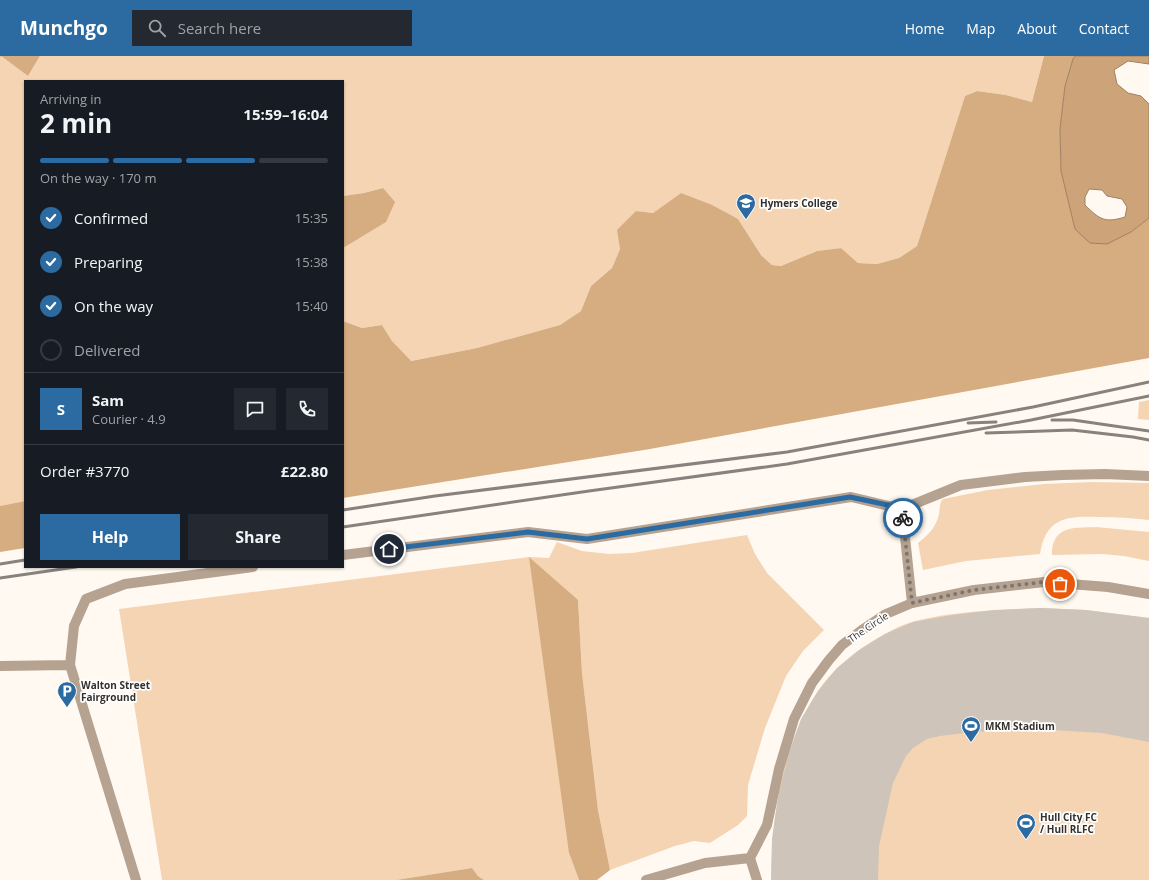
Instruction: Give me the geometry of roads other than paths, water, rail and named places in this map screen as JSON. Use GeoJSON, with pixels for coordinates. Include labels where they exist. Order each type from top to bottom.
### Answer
{"type":"FeatureCollection","features":[{"type":"Feature","properties":{"kind":"lane"},"geometry":{"type":"LineString","coordinates":[[344,555],[528,532],[587,539],[850,497],[902,508],[961,485],[1025,477],[1105,474],[1149,476]]}},
{"type":"Feature","properties":{"kind":"lane"},"geometry":{"type":"LineString","coordinates":[[902,508],[912,603]]}},
{"type":"Feature","properties":{"kind":"lane"},"geometry":{"type":"LineString","coordinates":[[136,880],[70,665],[74,626],[86,599],[125,584],[245,568]]}},
{"type":"Feature","properties":{"kind":"lane","name":"The Circle"},"geometry":{"type":"LineString","coordinates":[[750,858],[767,825],[779,769],[794,719],[812,683],[842,645],[886,614],[912,603],[974,590],[1044,582],[1108,587],[1149,594]]}},
{"type":"Feature","properties":{"kind":"lane"},"geometry":{"type":"LineString","coordinates":[[0,666],[70,665]]}},
{"type":"Feature","properties":{"kind":"lane"},"geometry":{"type":"LineString","coordinates":[[646,880],[705,863],[750,858],[757,880]]}},
{"type":"Feature","properties":{"kind":"railway"},"geometry":{"type":"LineString","coordinates":[[344,510],[435,496],[787,452],[1033,407],[1149,382]]}},
{"type":"Feature","properties":{"kind":"railway"},"geometry":{"type":"LineString","coordinates":[[344,527],[787,464],[1031,420],[1149,396]]}},
{"type":"Feature","properties":{"kind":"railway"},"geometry":{"type":"LineString","coordinates":[[1052,420],[1073,420],[1149,431]]}},
{"type":"Feature","properties":{"kind":"railway"},"geometry":{"type":"LineString","coordinates":[[968,423],[996,422]]}},
{"type":"Feature","properties":{"kind":"railway"},"geometry":{"type":"LineString","coordinates":[[986,433],[1072,430],[1149,440]]}},
{"type":"Feature","properties":{"kind":"railway"},"geometry":{"type":"LineString","coordinates":[[0,564],[24,560]]}},
{"type":"Feature","properties":{"kind":"railway"},"geometry":{"type":"LineString","coordinates":[[0,578],[69,568]]}},
{"type":"Feature","properties":{"kind":"place","name":"Hymers College"},"geometry":{"type":"Point","coordinates":[746,220]}},
{"type":"Feature","properties":{"kind":"place","name":"Walton Street Fairground"},"geometry":{"type":"Point","coordinates":[67,708]}},
{"type":"Feature","properties":{"kind":"place","name":"MKM Stadium"},"geometry":{"type":"Point","coordinates":[971,743]}},
{"type":"Feature","properties":{"kind":"place","name":"Hull City FC / Hull RLFC"},"geometry":{"type":"Point","coordinates":[1026,840]}}]}
